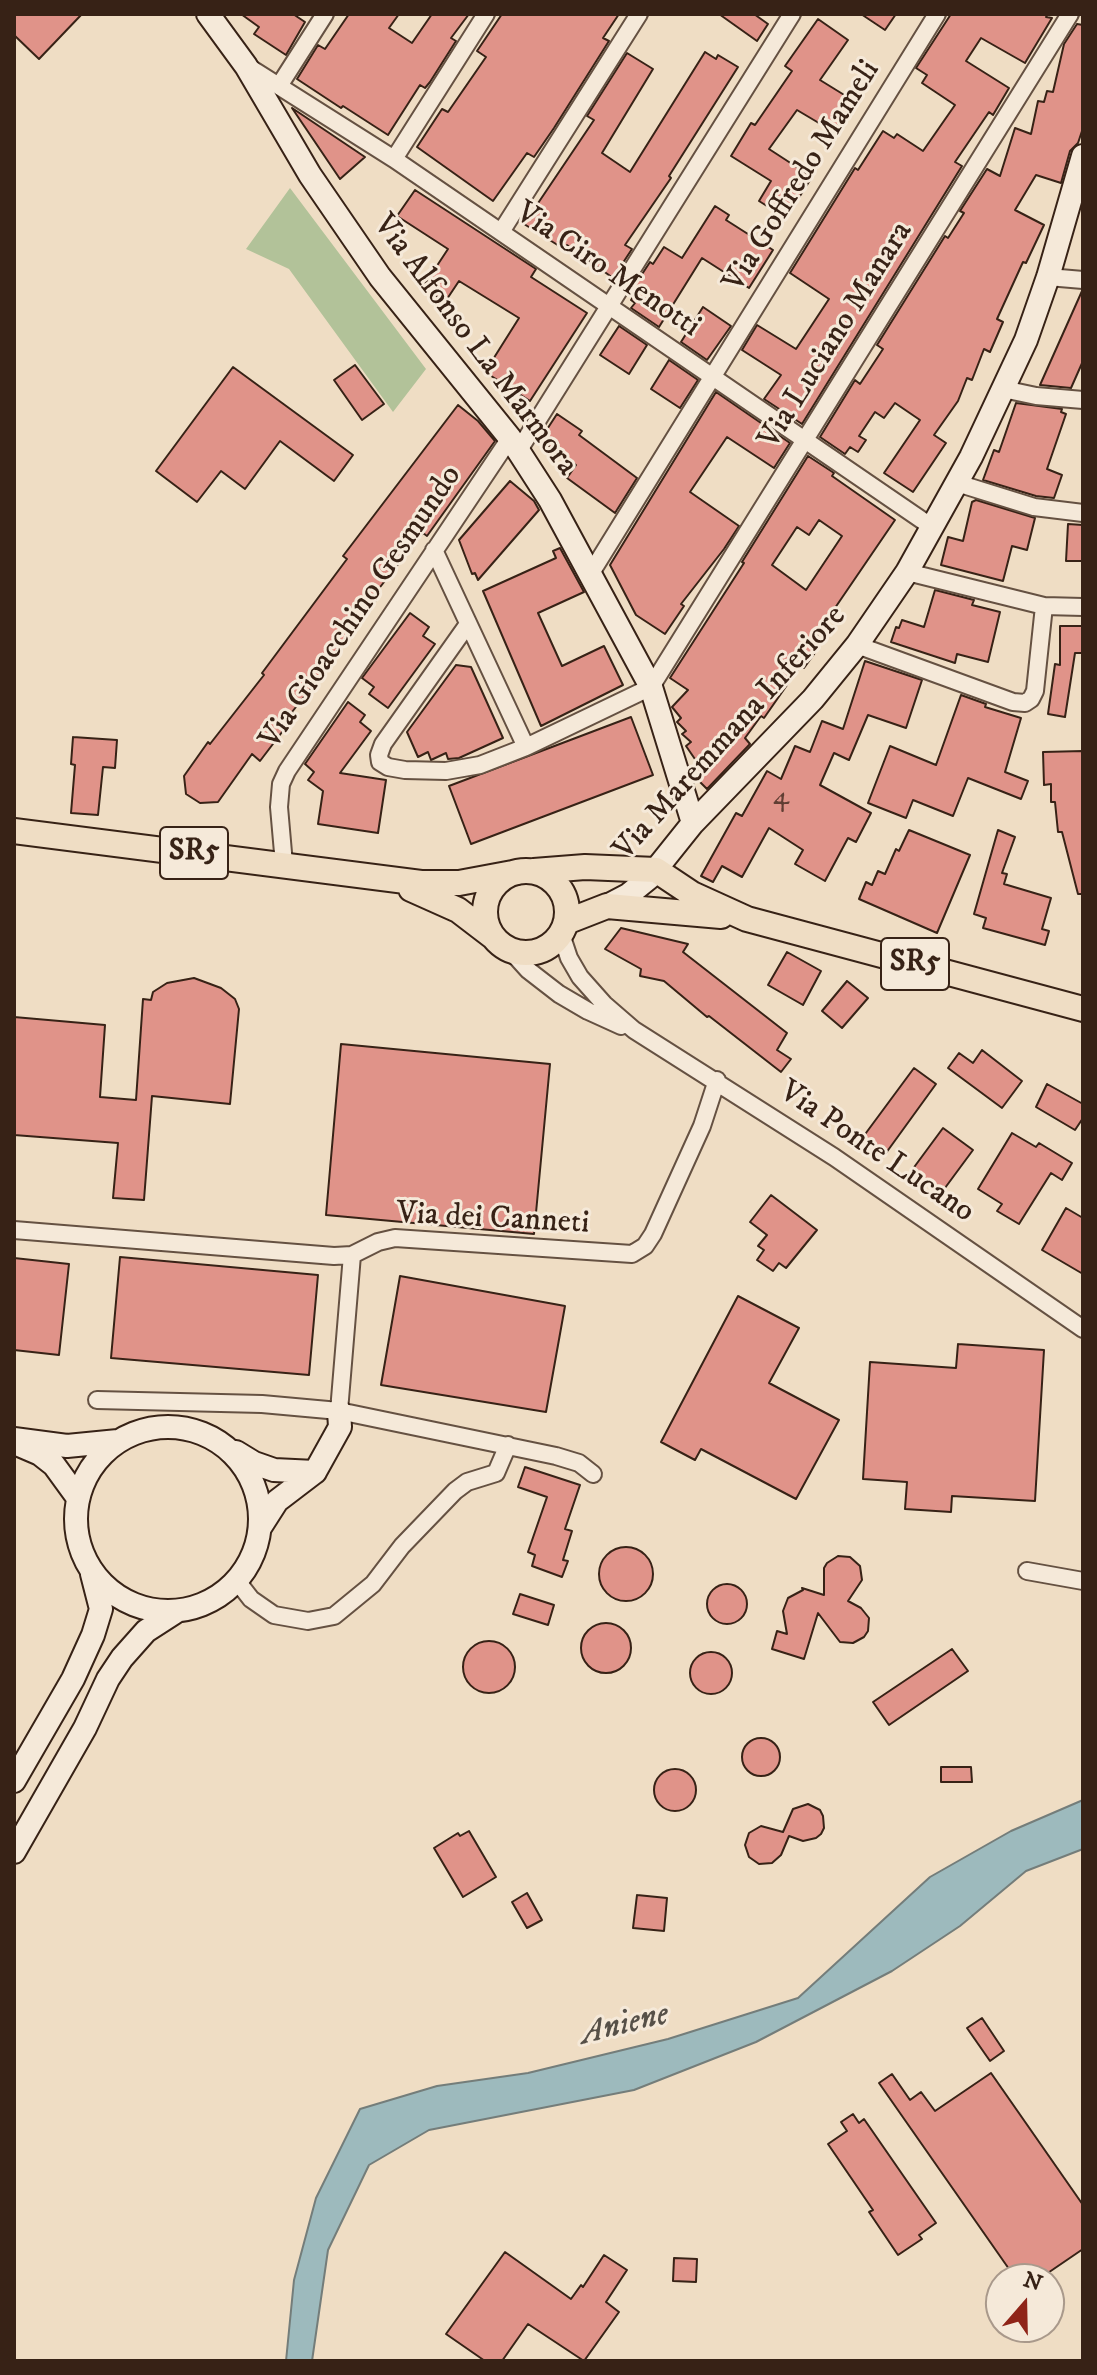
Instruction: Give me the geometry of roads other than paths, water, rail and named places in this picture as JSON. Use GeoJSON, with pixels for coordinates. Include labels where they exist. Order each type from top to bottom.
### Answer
{"type":"FeatureCollection","features":[{"type":"Feature","properties":{"kind":"main road","name":"Via Alfonso La Marmora"},"geometry":{"type":"LineString","coordinates":[[208,14],[246,66],[310,175],[380,277],[514,444],[591,573],[651,687],[693,823]]}},
{"type":"Feature","properties":{"kind":"main road","name":"Via Maremmana Inferiore"},"geometry":{"type":"LineString","coordinates":[[607,906],[635,890],[656,870],[693,823],[805,708],[857,645],[907,572],[957,483],[1031,327],[1076,204],[1083,156]]}},
{"type":"Feature","properties":{"kind":"main road","name":"SR5"},"geometry":{"type":"LineString","coordinates":[[14,831],[374,878]]}},
{"type":"Feature","properties":{"kind":"main road"},"geometry":{"type":"LineString","coordinates":[[374,878],[459,883],[526,872],[585,867],[656,870],[692,894],[747,919]]}},
{"type":"Feature","properties":{"kind":"main road"},"geometry":{"type":"LineString","coordinates":[[502,944],[488,926],[485,913],[487,899],[494,886],[504,877],[526,872],[547,876],[564,896],[567,909],[564,928]]}},
{"type":"Feature","properties":{"kind":"main road"},"geometry":{"type":"LineString","coordinates":[[374,878],[446,903],[502,944],[532,953],[543,949],[564,928],[607,906],[747,919]]}},
{"type":"Feature","properties":{"kind":"main road","name":"SR5"},"geometry":{"type":"LineString","coordinates":[[747,919],[1083,1009]]}},
{"type":"Feature","properties":{"kind":"main road"},"geometry":{"type":"LineString","coordinates":[[261,1526],[277,1501],[315,1472],[340,1427],[339,1411]]}},
{"type":"Feature","properties":{"kind":"main road"},"geometry":{"type":"LineString","coordinates":[[14,1781],[73,1679],[101,1609],[77,1533],[78,1498],[89,1471],[98,1460],[120,1441],[144,1430],[171,1427],[197,1431],[264,1467],[315,1472]]}},
{"type":"Feature","properties":{"kind":"main road"},"geometry":{"type":"LineString","coordinates":[[14,1441],[67,1446],[120,1441]]}},
{"type":"Feature","properties":{"kind":"main road"},"geometry":{"type":"LineString","coordinates":[[14,1441],[54,1465],[78,1498]]}},
{"type":"Feature","properties":{"kind":"main road"},"geometry":{"type":"LineString","coordinates":[[14,1852],[85,1728],[108,1679],[146,1631],[177,1611],[210,1601],[237,1581],[255,1552],[261,1526],[254,1485],[241,1462],[222,1444]]}},
{"type":"Feature","properties":{"kind":"main road"},"geometry":{"type":"LineString","coordinates":[[89,1565],[99,1579],[126,1601],[151,1609],[177,1611]]}},
{"type":"Feature","properties":{"kind":"street"},"geometry":{"type":"LineString","coordinates":[[279,86],[325,14]]}},
{"type":"Feature","properties":{"kind":"street"},"geometry":{"type":"LineString","coordinates":[[394,159],[486,14]]}},
{"type":"Feature","properties":{"kind":"street"},"geometry":{"type":"LineString","coordinates":[[501,232],[639,14]]}},
{"type":"Feature","properties":{"kind":"street","name":"Via Gioacchino Gesmundo"},"geometry":{"type":"LineString","coordinates":[[284,864],[279,807],[284,777],[434,550],[514,444],[609,306],[792,14]]}},
{"type":"Feature","properties":{"kind":"street","name":"Via Goffredo Mameli"},"geometry":{"type":"LineString","coordinates":[[591,573],[937,14]]}},
{"type":"Feature","properties":{"kind":"street","name":"Via Luciano Manara"},"geometry":{"type":"LineString","coordinates":[[651,687],[1070,14]]}},
{"type":"Feature","properties":{"kind":"street","name":"Via Ciro Menotti"},"geometry":{"type":"LineString","coordinates":[[246,66],[394,159],[932,527]]}},
{"type":"Feature","properties":{"kind":"street"},"geometry":{"type":"LineString","coordinates":[[1048,277],[1083,280]]}},
{"type":"Feature","properties":{"kind":"street"},"geometry":{"type":"LineString","coordinates":[[1003,389],[1083,400]]}},
{"type":"Feature","properties":{"kind":"street"},"geometry":{"type":"LineString","coordinates":[[957,483],[1034,507],[1083,513]]}},
{"type":"Feature","properties":{"kind":"street"},"geometry":{"type":"LineString","coordinates":[[434,550],[526,747]]}},
{"type":"Feature","properties":{"kind":"street"},"geometry":{"type":"LineString","coordinates":[[907,572],[1044,606],[1083,607]]}},
{"type":"Feature","properties":{"kind":"street"},"geometry":{"type":"LineString","coordinates":[[857,645],[1013,702],[1025,703],[1035,691],[1044,606]]}},
{"type":"Feature","properties":{"kind":"street"},"geometry":{"type":"LineString","coordinates":[[468,624],[383,744],[380,762],[388,767],[446,771],[480,765],[526,747],[651,687]]}},
{"type":"Feature","properties":{"kind":"street","name":"Via Ponte Lucano"},"geometry":{"type":"LineString","coordinates":[[564,928],[569,958],[580,977],[634,1030],[834,1157],[1083,1329]]}},
{"type":"Feature","properties":{"kind":"street","name":"Via Ponte Lucano"},"geometry":{"type":"LineString","coordinates":[[502,944],[528,970],[559,994],[604,1019],[634,1030]]}},
{"type":"Feature","properties":{"kind":"street","name":"Via dei Canneti"},"geometry":{"type":"LineString","coordinates":[[14,1230],[352,1255],[378,1242],[395,1238],[618,1255],[639,1252],[653,1234],[694,1145],[717,1080]]}},
{"type":"Feature","properties":{"kind":"street"},"geometry":{"type":"LineString","coordinates":[[339,1411],[352,1255]]}},
{"type":"Feature","properties":{"kind":"street"},"geometry":{"type":"LineString","coordinates":[[97,1400],[262,1404],[339,1411],[570,1460],[588,1468],[593,1474]]}},
{"type":"Feature","properties":{"kind":"street"},"geometry":{"type":"LineString","coordinates":[[237,1581],[251,1599],[282,1617],[308,1621],[334,1616],[373,1584],[402,1546],[455,1491],[467,1482],[496,1473],[508,1445]]}},
{"type":"Feature","properties":{"kind":"street"},"geometry":{"type":"LineString","coordinates":[[1027,1571],[1083,1581]]}},
{"type":"Feature","properties":{"kind":"water"},"geometry":{"type":"Polygon","coordinates":[[[1083,1800],[1083,1849],[1026,1871],[960,1926],[892,1971],[756,2042],[634,2090],[429,2130],[369,2165],[328,2250],[312,2361],[286,2361],[294,2280],[316,2198],[360,2109],[437,2086],[528,2073],[668,2039],[798,1998],[930,1877],[1011,1831],[1083,1800]]]}},
{"type":"Feature","properties":{"kind":"water label","name":"Aniene"},"geometry":{"type":"Point","coordinates":[625,2026]}}]}
